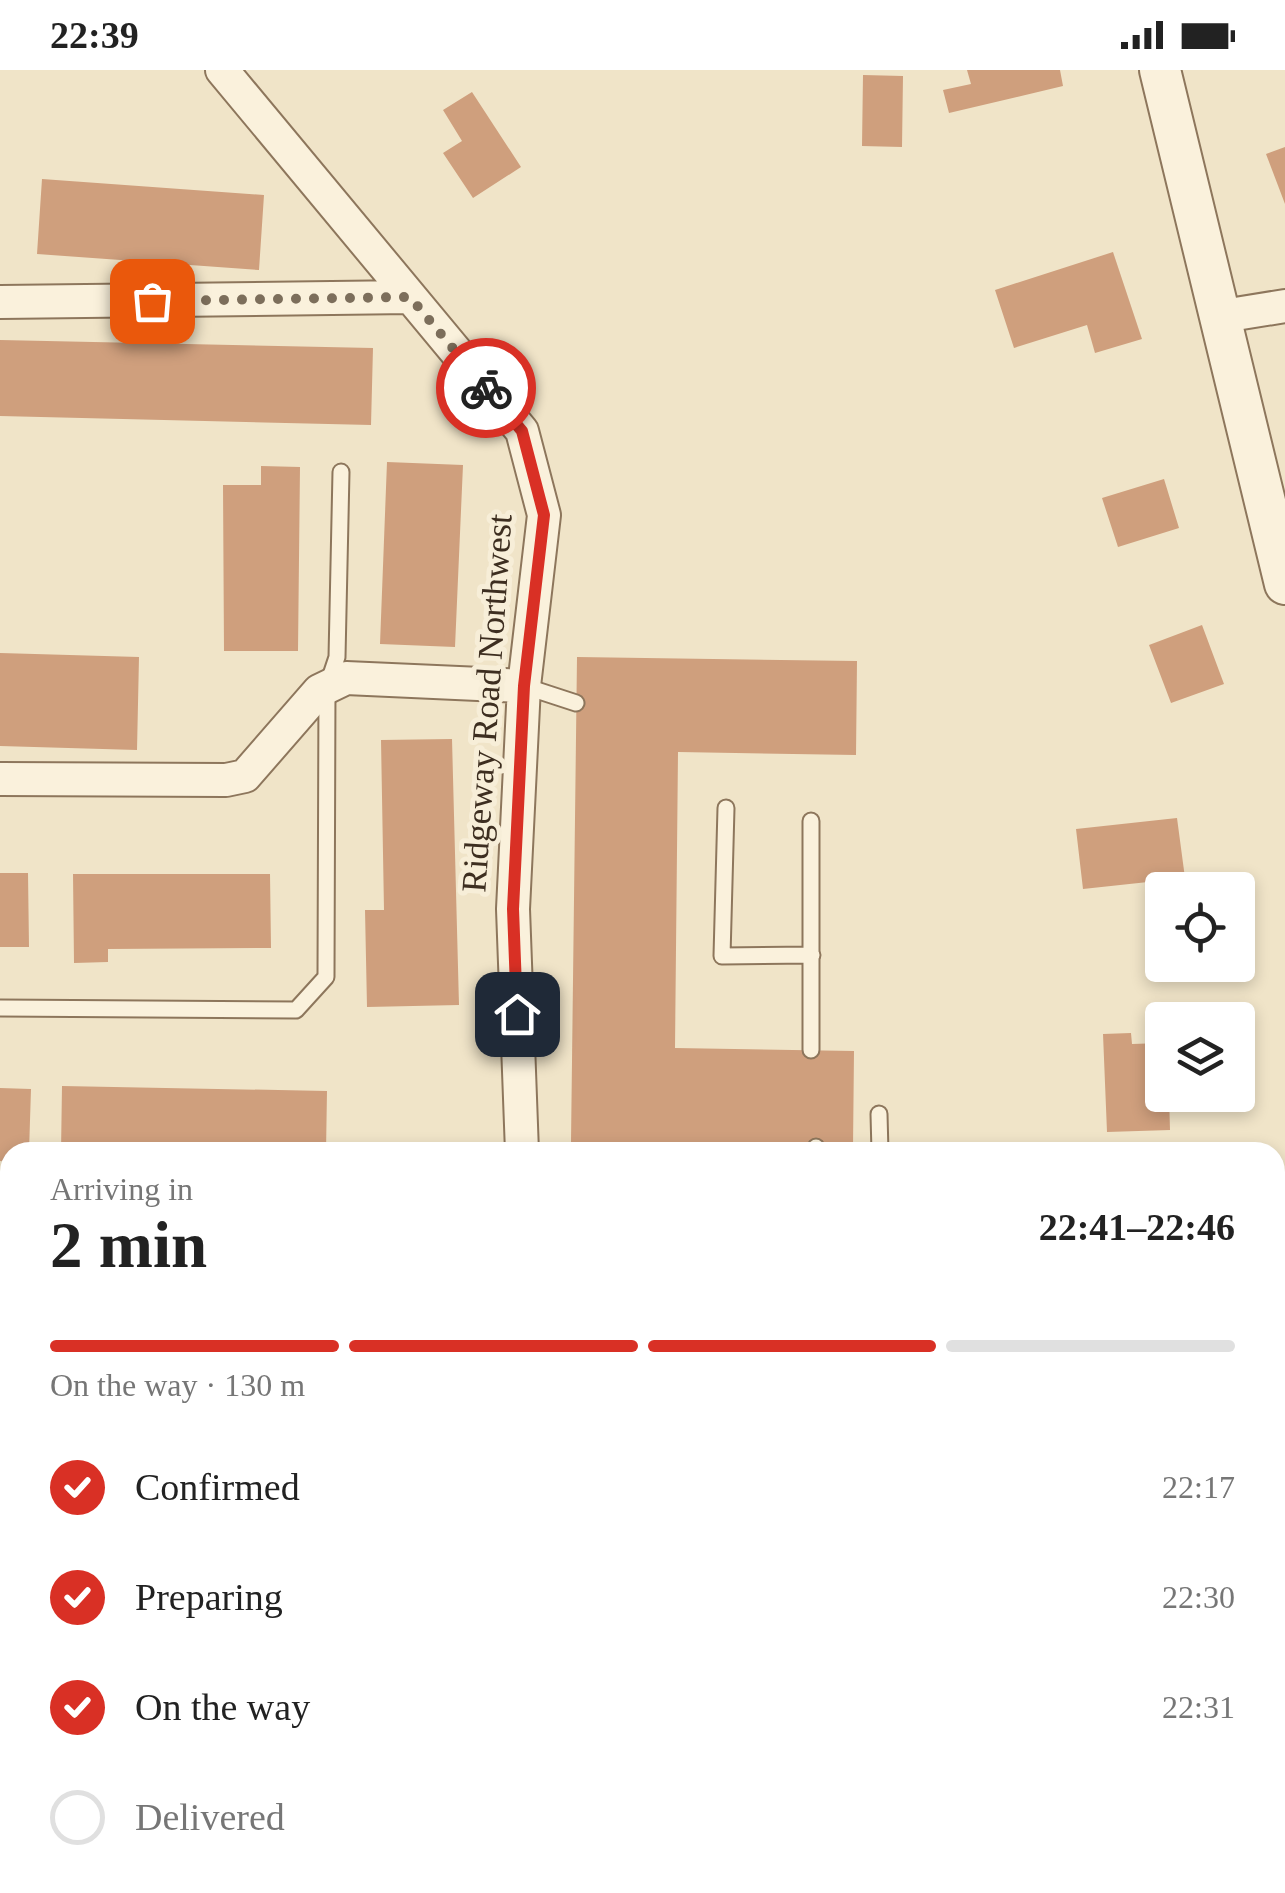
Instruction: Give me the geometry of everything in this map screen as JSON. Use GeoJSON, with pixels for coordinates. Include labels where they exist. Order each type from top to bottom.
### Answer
{"type":"FeatureCollection","features":[{"type":"Feature","properties":{"kind":"street","name":"Ridgeway Road Northwest"},"geometry":{"type":"LineString","coordinates":[[222,70],[522,431],[544,515],[524,686],[513,909],[522,1142]]}},
{"type":"Feature","properties":{"kind":"street"},"geometry":{"type":"LineString","coordinates":[[1160,70],[1223,316],[1285,584]]}},
{"type":"Feature","properties":{"kind":"street"},"geometry":{"type":"LineString","coordinates":[[0,302],[410,297]]}},
{"type":"Feature","properties":{"kind":"street"},"geometry":{"type":"LineString","coordinates":[[1223,316],[1285,306]]}},
{"type":"Feature","properties":{"kind":"street"},"geometry":{"type":"LineString","coordinates":[[0,779],[226,780],[245,776],[327,687],[346,678],[524,686]]}},
{"type":"Feature","properties":{"kind":"lane"},"geometry":{"type":"LineString","coordinates":[[0,1008],[296,1010],[326,977],[327,687],[337,657],[342,472]]}},
{"type":"Feature","properties":{"kind":"lane"},"geometry":{"type":"LineString","coordinates":[[524,686],[576,703]]}},
{"type":"Feature","properties":{"kind":"lane"},"geometry":{"type":"LineString","coordinates":[[726,808],[722,956],[812,954]]}},
{"type":"Feature","properties":{"kind":"lane"},"geometry":{"type":"LineString","coordinates":[[811,821],[811,1050]]}},
{"type":"Feature","properties":{"kind":"lane"},"geometry":{"type":"LineString","coordinates":[[879,1114],[880,1142]]}},
{"type":"Feature","properties":{"kind":"building"},"geometry":{"type":"Polygon","coordinates":[[[967,70],[1060,70],[1063,86],[949,113],[943,90],[971,84],[967,70]]]}},
{"type":"Feature","properties":{"kind":"building"},"geometry":{"type":"Polygon","coordinates":[[[863,75],[903,76],[902,147],[862,146],[863,75]]]}},
{"type":"Feature","properties":{"kind":"building"},"geometry":{"type":"Polygon","coordinates":[[[472,92],[521,167],[473,198],[443,153],[462,141],[443,110],[472,92]]]}},
{"type":"Feature","properties":{"kind":"building"},"geometry":{"type":"Polygon","coordinates":[[[1285,147],[1285,204],[1266,154],[1285,147]]]}},
{"type":"Feature","properties":{"kind":"building"},"geometry":{"type":"Polygon","coordinates":[[[42,179],[264,195],[259,270],[37,254],[42,179]]]}},
{"type":"Feature","properties":{"kind":"building"},"geometry":{"type":"Polygon","coordinates":[[[1113,252],[1142,339],[1095,353],[1087,325],[1014,348],[995,290],[1113,252]]]}},
{"type":"Feature","properties":{"kind":"building"},"geometry":{"type":"Polygon","coordinates":[[[0,340],[373,348],[371,425],[0,416],[0,340]]]}},
{"type":"Feature","properties":{"kind":"building"},"geometry":{"type":"Polygon","coordinates":[[[387,462],[463,465],[455,647],[380,644],[387,462]]]}},
{"type":"Feature","properties":{"kind":"building"},"geometry":{"type":"Polygon","coordinates":[[[261,466],[300,467],[298,651],[224,651],[223,485],[261,485],[261,466]]]}},
{"type":"Feature","properties":{"kind":"building"},"geometry":{"type":"Polygon","coordinates":[[[1164,479],[1179,528],[1118,547],[1102,498],[1164,479]]]}},
{"type":"Feature","properties":{"kind":"building"},"geometry":{"type":"Polygon","coordinates":[[[1202,625],[1224,684],[1171,703],[1149,645],[1202,625]]]}},
{"type":"Feature","properties":{"kind":"building"},"geometry":{"type":"Polygon","coordinates":[[[0,653],[139,657],[137,750],[0,746],[0,653]]]}},
{"type":"Feature","properties":{"kind":"building"},"geometry":{"type":"Polygon","coordinates":[[[577,657],[857,661],[856,755],[678,752],[675,1048],[854,1051],[853,1142],[571,1142],[577,657]]]}},
{"type":"Feature","properties":{"kind":"building"},"geometry":{"type":"Polygon","coordinates":[[[452,739],[459,1005],[367,1007],[365,910],[384,910],[381,740],[452,739]]]}},
{"type":"Feature","properties":{"kind":"building"},"geometry":{"type":"Polygon","coordinates":[[[1177,818],[1184,872],[1145,872],[1145,882],[1083,889],[1076,829],[1177,818]]]}},
{"type":"Feature","properties":{"kind":"building"},"geometry":{"type":"Polygon","coordinates":[[[0,873],[28,873],[29,947],[0,947],[0,873]]]}},
{"type":"Feature","properties":{"kind":"building"},"geometry":{"type":"Polygon","coordinates":[[[73,874],[270,874],[271,948],[108,949],[108,962],[74,963],[73,874]]]}},
{"type":"Feature","properties":{"kind":"building"},"geometry":{"type":"Polygon","coordinates":[[[1131,1033],[1132,1044],[1145,1044],[1145,1112],[1169,1112],[1170,1130],[1107,1132],[1103,1034],[1131,1033]]]}},
{"type":"Feature","properties":{"kind":"building"},"geometry":{"type":"Polygon","coordinates":[[[62,1086],[327,1091],[326,1142],[61,1142],[62,1086]]]}},
{"type":"Feature","properties":{"kind":"building"},"geometry":{"type":"Polygon","coordinates":[[[0,1088],[31,1089],[29,1142],[0,1142],[0,1088]]]}},
{"type":"Feature","properties":{"kind":"way so far"},"geometry":{"type":"LineString","coordinates":[[152,301],[410,297],[486,388]]}},
{"type":"Feature","properties":{"kind":"route"},"geometry":{"type":"LineString","coordinates":[[486,388],[522,431],[544,515],[524,686],[513,909],[517,1014]]}}]}
